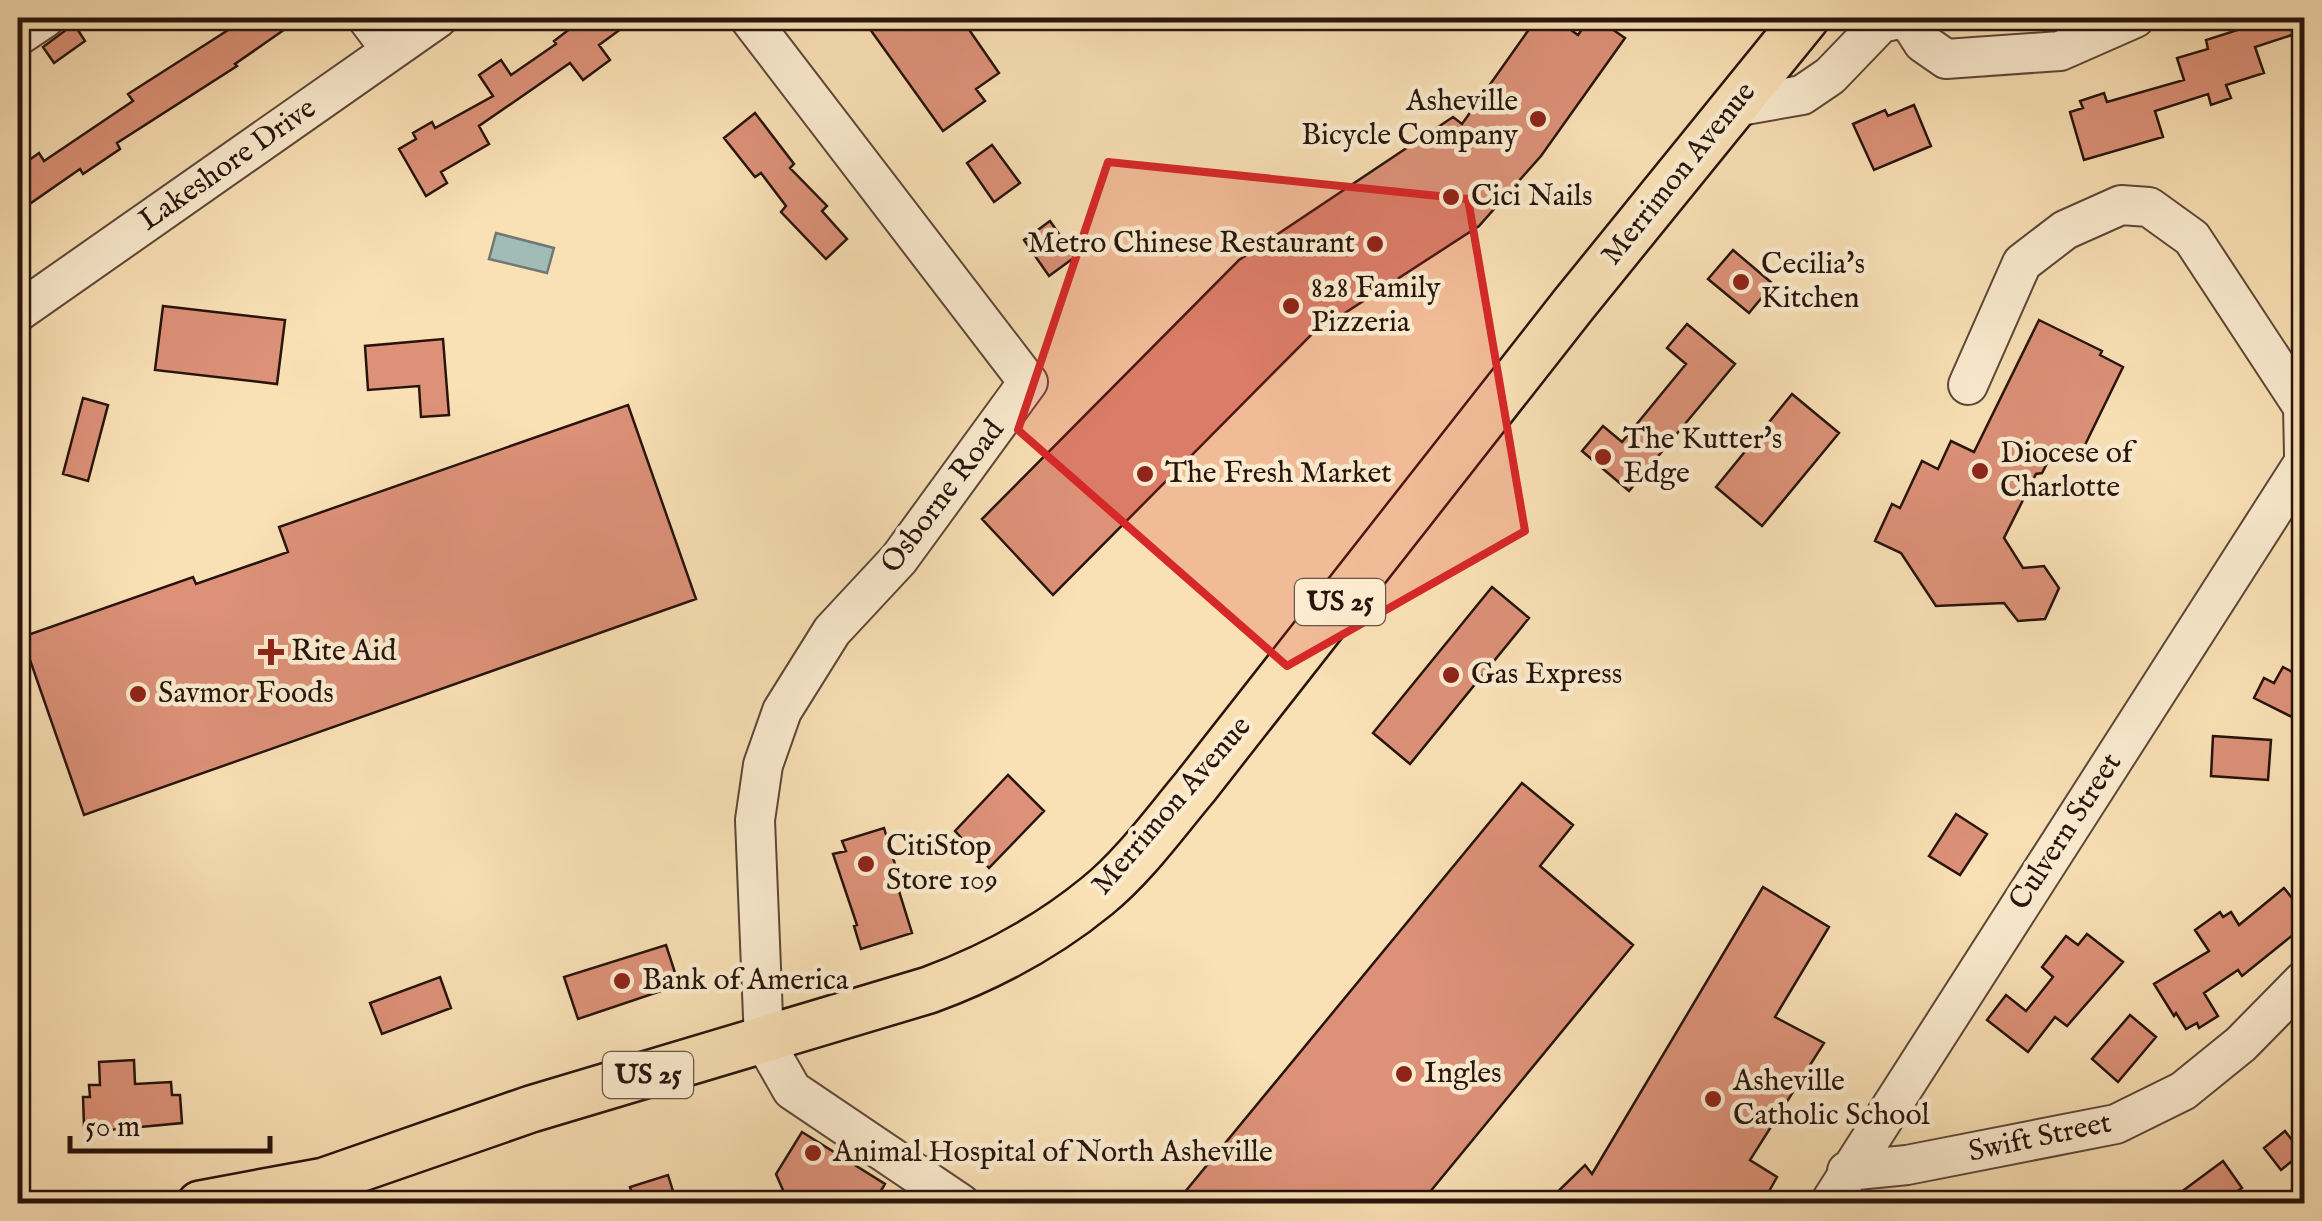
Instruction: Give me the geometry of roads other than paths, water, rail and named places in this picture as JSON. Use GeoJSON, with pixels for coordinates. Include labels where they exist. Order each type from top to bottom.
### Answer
{"type":"FeatureCollection","features":[{"type":"Feature","properties":{"kind":"main road","name":"Merrimon Avenue"},"geometry":{"type":"LineString","coordinates":[[200,1204],[326,1192],[531,1109],[974,974],[1054,928],[1099,895],[1196,787],[1574,304],[1806,18]]}},
{"type":"Feature","properties":{"kind":"street"},"geometry":{"type":"LineString","coordinates":[[18,36],[45,18]]}},
{"type":"Feature","properties":{"kind":"street"},"geometry":{"type":"LineString","coordinates":[[367,18],[391,50]]}},
{"type":"Feature","properties":{"kind":"street","name":"Lakeshore Drive"},"geometry":{"type":"LineString","coordinates":[[18,312],[438,18]]}},
{"type":"Feature","properties":{"kind":"street","name":"Osborne Road"},"geometry":{"type":"LineString","coordinates":[[749,18],[1028,382],[900,560],[832,631],[782,711],[763,765],[754,820],[764,1041]]}},
{"type":"Feature","properties":{"kind":"street"},"geometry":{"type":"LineString","coordinates":[[1734,107],[1802,95],[1830,76],[1882,23],[1906,18],[1923,43],[1946,59],[2060,51],[2135,18]]}},
{"type":"Feature","properties":{"kind":"street","name":"Culvern Street"},"geometry":{"type":"LineString","coordinates":[[1838,1187],[2304,458],[2302,407],[2192,238],[2149,208],[2122,205],[2065,230],[2022,263],[1968,385]]}},
{"type":"Feature","properties":{"kind":"street","name":"Swift Street"},"geometry":{"type":"LineString","coordinates":[[1838,1187],[1924,1162],[2116,1124],[2183,1091],[2241,1044],[2304,980]]}},
{"type":"Feature","properties":{"kind":"street"},"geometry":{"type":"LineString","coordinates":[[764,1041],[792,1090],[961,1204]]}},
{"type":"Feature","properties":{"kind":"water"},"geometry":{"type":"Polygon","coordinates":[[[496,233],[554,248],[547,273],[489,259],[496,233]]]}},
{"type":"Feature","properties":{"kind":"place","name":"Asheville Bicycle Company"},"geometry":{"type":"Point","coordinates":[1538,119]}},
{"type":"Feature","properties":{"kind":"place","name":"Cici Nails"},"geometry":{"type":"Point","coordinates":[1451,197]}},
{"type":"Feature","properties":{"kind":"place","name":"Metro Chinese Restaurant"},"geometry":{"type":"Point","coordinates":[1375,244]}},
{"type":"Feature","properties":{"kind":"place","name":"Cecilia's Kitchen"},"geometry":{"type":"Point","coordinates":[1741,282]}},
{"type":"Feature","properties":{"kind":"place","name":"828 Family Pizzeria"},"geometry":{"type":"Point","coordinates":[1291,306]}},
{"type":"Feature","properties":{"kind":"place","name":"The Kutter's Edge"},"geometry":{"type":"Point","coordinates":[1603,457]}},
{"type":"Feature","properties":{"kind":"place","name":"Diocese of Charlotte"},"geometry":{"type":"Point","coordinates":[1980,471]}},
{"type":"Feature","properties":{"kind":"place","name":"The Fresh Market"},"geometry":{"type":"Point","coordinates":[1145,474]}},
{"type":"Feature","properties":{"kind":"place","name":"Rite Aid"},"geometry":{"type":"Point","coordinates":[271,652]}},
{"type":"Feature","properties":{"kind":"place","name":"Gas Express"},"geometry":{"type":"Point","coordinates":[1451,675]}},
{"type":"Feature","properties":{"kind":"place","name":"Savmor Foods"},"geometry":{"type":"Point","coordinates":[138,694]}},
{"type":"Feature","properties":{"kind":"place","name":"CitiStop Store 109"},"geometry":{"type":"Point","coordinates":[866,864]}},
{"type":"Feature","properties":{"kind":"place","name":"Bank of America"},"geometry":{"type":"Point","coordinates":[622,981]}},
{"type":"Feature","properties":{"kind":"place","name":"Ingles"},"geometry":{"type":"Point","coordinates":[1404,1074]}},
{"type":"Feature","properties":{"kind":"place","name":"Asheville Catholic School"},"geometry":{"type":"Point","coordinates":[1713,1099]}},
{"type":"Feature","properties":{"kind":"place","name":"Animal Hospital of North Asheville"},"geometry":{"type":"Point","coordinates":[813,1153]}}]}
